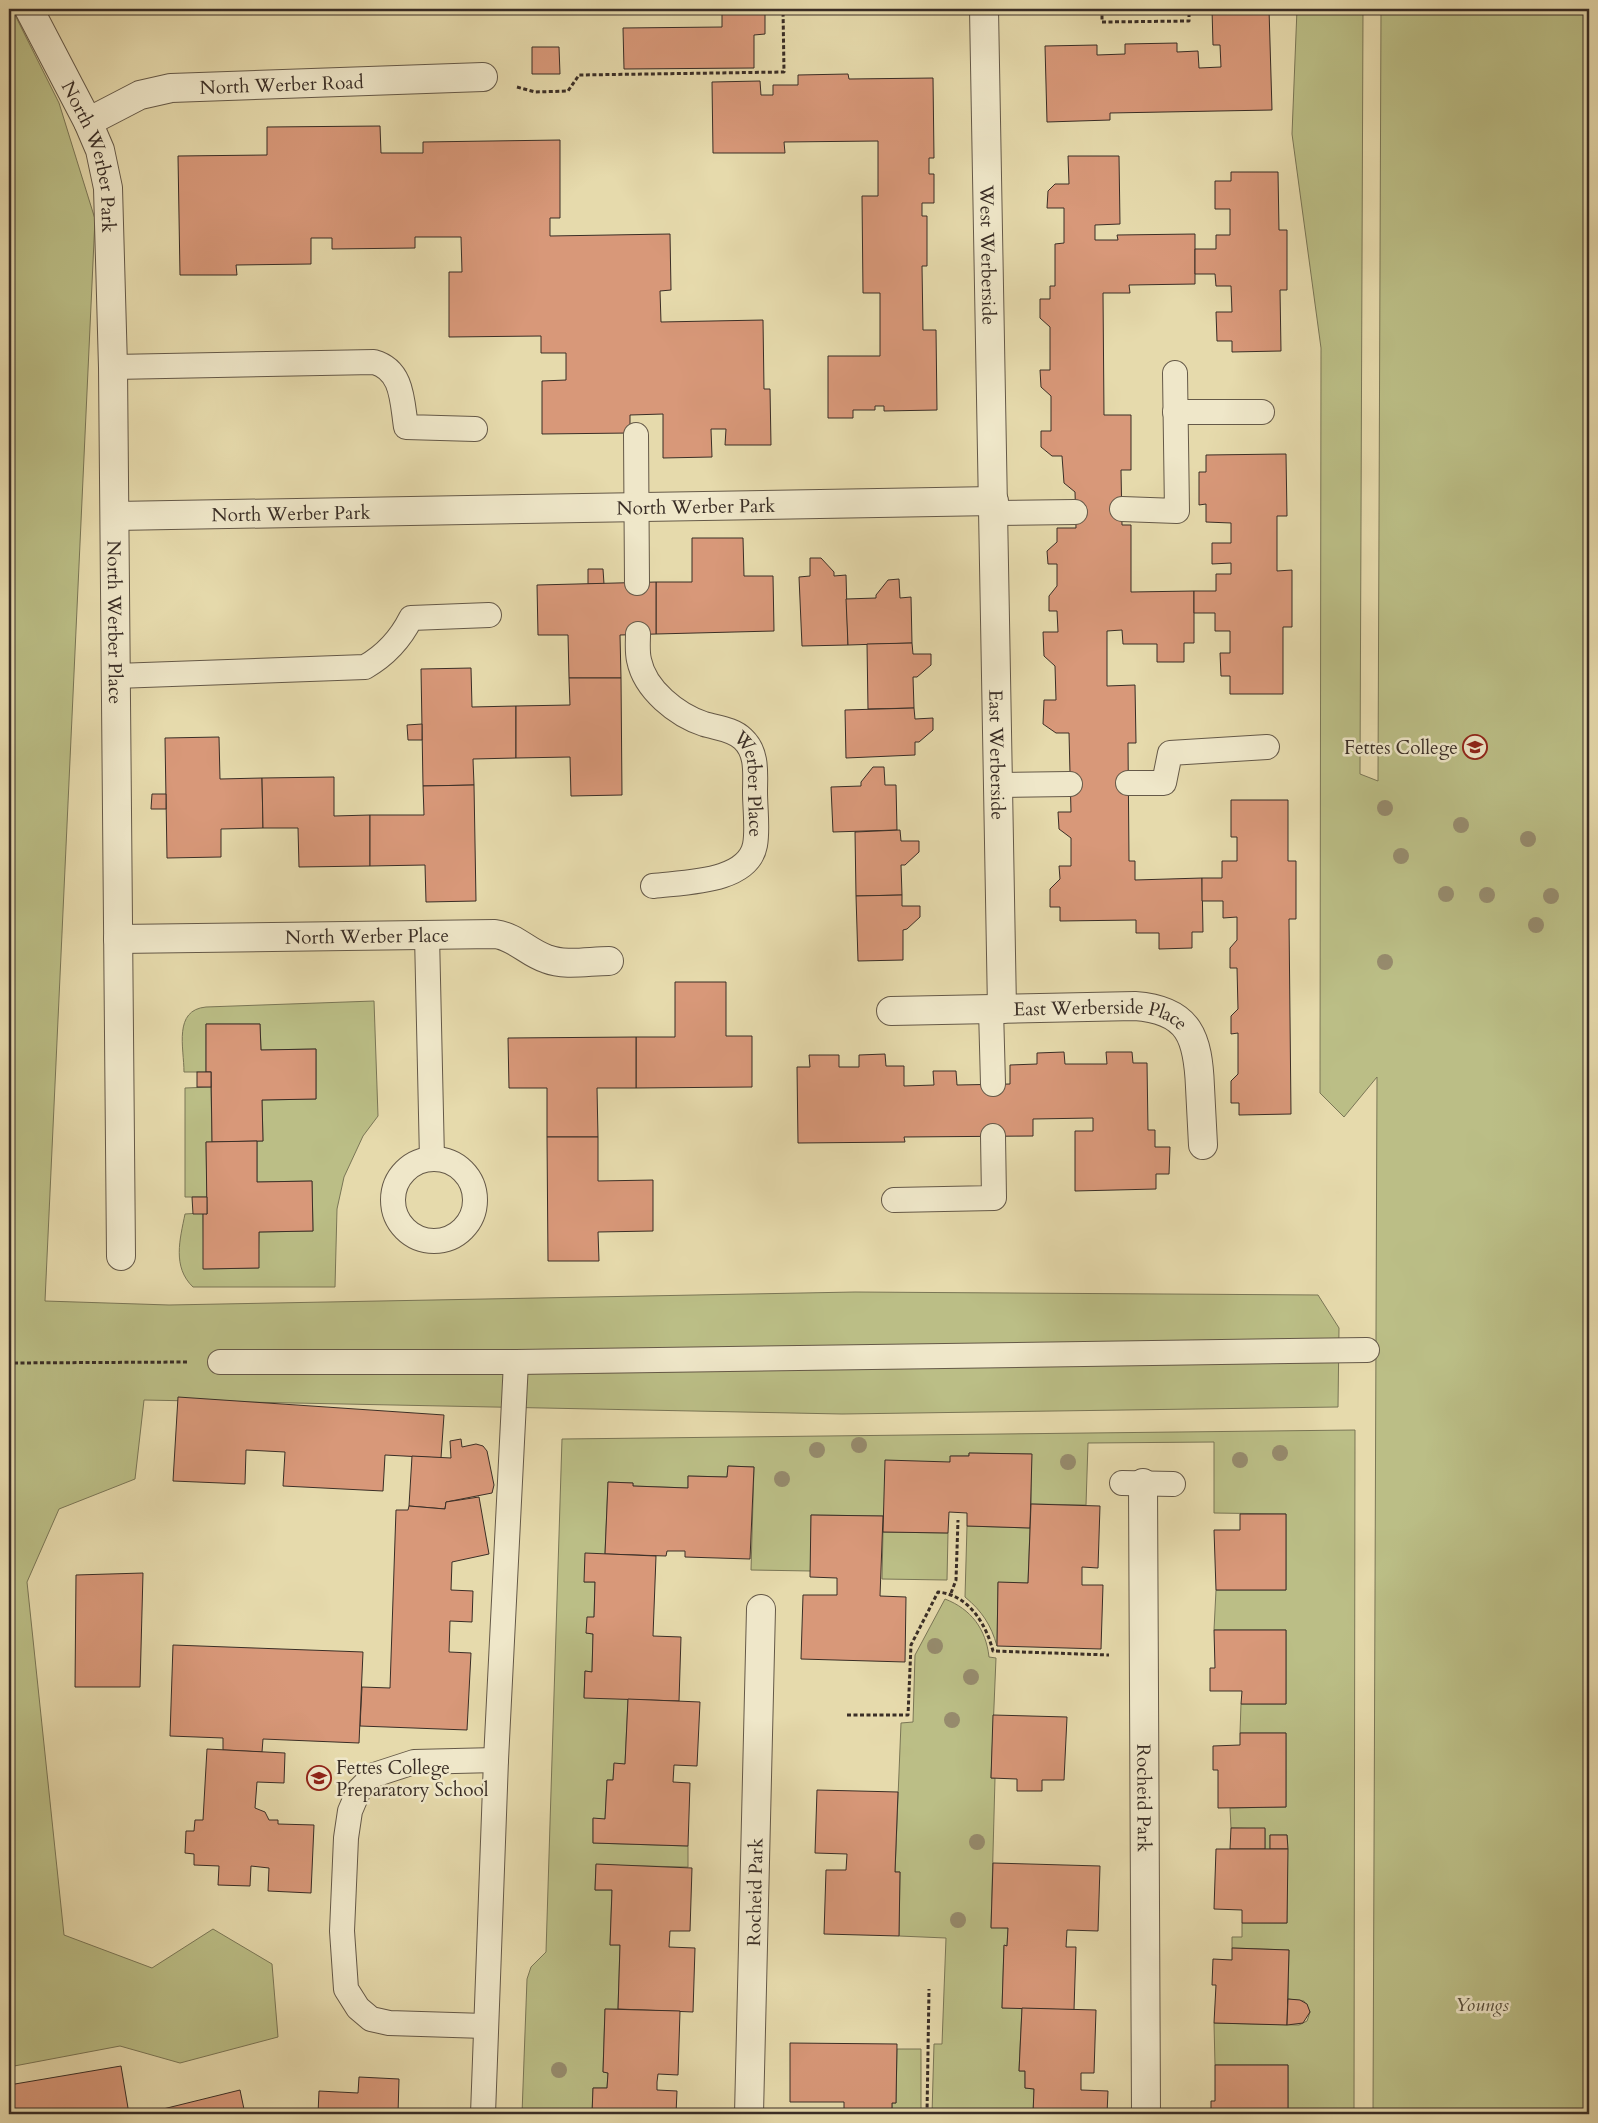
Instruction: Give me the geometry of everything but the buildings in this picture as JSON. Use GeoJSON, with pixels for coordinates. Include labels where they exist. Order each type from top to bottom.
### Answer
{"type":"FeatureCollection","features":[{"type":"Feature","properties":{"kind":"street","name":"North Werber Park"},"geometry":{"type":"LineString","coordinates":[[29,9],[88,122],[100,150],[108,188],[113,367],[114,516],[636,507],[994,507]]}},
{"type":"Feature","properties":{"kind":"street","name":"West Werberside"},"geometry":{"type":"LineString","coordinates":[[984,9],[994,507]]}},
{"type":"Feature","properties":{"kind":"street","name":"North Werber Road"},"geometry":{"type":"LineString","coordinates":[[88,122],[140,95],[171,88],[483,77]]}},
{"type":"Feature","properties":{"kind":"street","name":"East Werberside"},"geometry":{"type":"LineString","coordinates":[[994,507],[998,785],[997,1009]]}},
{"type":"Feature","properties":{"kind":"street","name":"North Werber Place"},"geometry":{"type":"LineString","coordinates":[[114,516],[121,1256]]}},
{"type":"Feature","properties":{"kind":"street","name":"North Werber Place"},"geometry":{"type":"LineString","coordinates":[[118,939],[495,934],[516,940],[540,956],[553,961],[609,961]]}},
{"type":"Feature","properties":{"kind":"street","name":"East Werberside Place"},"geometry":{"type":"LineString","coordinates":[[891,1011],[1135,1006],[1162,1011],[1176,1017],[1190,1032],[1197,1050],[1203,1145]]}},
{"type":"Feature","properties":{"kind":"street","name":"Rocheid Park"},"geometry":{"type":"LineString","coordinates":[[1132,1483],[1144,1656],[1146,2114]]}},
{"type":"Feature","properties":{"kind":"street","name":"Rocheid Park"},"geometry":{"type":"LineString","coordinates":[[749,2114],[762,1609]]}},
{"type":"Feature","properties":{"kind":"lane"},"geometry":{"type":"LineString","coordinates":[[113,367],[374,362],[387,365],[396,376],[406,427],[475,429]]}},
{"type":"Feature","properties":{"kind":"lane"},"geometry":{"type":"LineString","coordinates":[[1122,509],[1177,511],[1175,373]]}},
{"type":"Feature","properties":{"kind":"lane"},"geometry":{"type":"LineString","coordinates":[[1175,412],[1262,412]]}},
{"type":"Feature","properties":{"kind":"lane"},"geometry":{"type":"LineString","coordinates":[[636,436],[637,583]]}},
{"type":"Feature","properties":{"kind":"lane"},"geometry":{"type":"LineString","coordinates":[[994,507],[1075,512]]}},
{"type":"Feature","properties":{"kind":"lane"},"geometry":{"type":"LineString","coordinates":[[116,676],[365,667],[376,661],[394,644],[411,618],[489,615]]}},
{"type":"Feature","properties":{"kind":"lane","name":"Werber Place"},"geometry":{"type":"LineString","coordinates":[[638,634],[638,658],[642,673],[659,694],[679,711],[698,722],[737,734],[751,750],[755,765],[755,844],[749,860],[730,874],[653,886]]}},
{"type":"Feature","properties":{"kind":"lane"},"geometry":{"type":"LineString","coordinates":[[1128,783],[1164,783],[1170,753],[1267,747]]}},
{"type":"Feature","properties":{"kind":"lane"},"geometry":{"type":"LineString","coordinates":[[998,785],[1070,784]]}},
{"type":"Feature","properties":{"kind":"lane"},"geometry":{"type":"LineString","coordinates":[[427,935],[432,1159]]}},
{"type":"Feature","properties":{"kind":"lane"},"geometry":{"type":"LineString","coordinates":[[992,1084],[997,1009]]}},
{"type":"Feature","properties":{"kind":"lane"},"geometry":{"type":"LineString","coordinates":[[894,1200],[994,1198],[993,1136]]}},
{"type":"Feature","properties":{"kind":"lane"},"geometry":{"type":"LineString","coordinates":[[220,1362],[516,1362],[1367,1350]]}},
{"type":"Feature","properties":{"kind":"lane"},"geometry":{"type":"LineString","coordinates":[[483,2114],[496,1760],[516,1362]]}},
{"type":"Feature","properties":{"kind":"lane"},"geometry":{"type":"LineString","coordinates":[[1132,1483],[1173,1484]]}},
{"type":"Feature","properties":{"kind":"lane"},"geometry":{"type":"LineString","coordinates":[[486,2026],[389,2023],[372,2019],[358,2008],[346,1989],[342,1931],[346,1838],[350,1811],[359,1790],[374,1775],[414,1762],[496,1760]]}},
{"type":"Feature","properties":{"kind":"path"},"geometry":{"type":"LineString","coordinates":[[535,92],[568,91],[579,76],[784,72],[784,9]]}},
{"type":"Feature","properties":{"kind":"path"},"geometry":{"type":"LineString","coordinates":[[1102,9],[1102,22],[1189,21],[1189,9]]}},
{"type":"Feature","properties":{"kind":"path"},"geometry":{"type":"LineString","coordinates":[[9,1398],[10,1363],[220,1362]]}},
{"type":"Feature","properties":{"kind":"path"},"geometry":{"type":"LineString","coordinates":[[951,1593],[956,1580],[958,1520]]}},
{"type":"Feature","properties":{"kind":"path"},"geometry":{"type":"LineString","coordinates":[[847,1715],[908,1715],[911,1645],[938,1592],[951,1593],[969,1605],[984,1624],[993,1651],[1144,1656]]}},
{"type":"Feature","properties":{"kind":"path"},"geometry":{"type":"LineString","coordinates":[[927,2114],[928,1989]]}},
{"type":"Feature","properties":{"kind":"green space"},"geometry":{"type":"Polygon","coordinates":[[[9,9],[12,9],[59,103],[95,219],[45,1301],[169,1305],[855,1292],[1318,1295],[1339,1328],[1338,1407],[842,1414],[144,1400],[135,1479],[59,1509],[27,1582],[64,1935],[152,1968],[213,1929],[272,1964],[278,2037],[180,2063],[120,2046],[9,2067],[9,9]]]}},
{"type":"Feature","properties":{"kind":"green space","name":"Youngs"},"geometry":{"type":"Polygon","coordinates":[[[1297,9],[1363,9],[1360,774],[1378,781],[1381,9],[1589,9],[1589,2114],[1373,2114],[1377,1077],[1344,1117],[1320,1093],[1321,348],[1292,134],[1297,9]]]}},
{"type":"Feature","properties":{"kind":"green space"},"geometry":{"type":"Polygon","coordinates":[[[374,1001],[378,1116],[363,1136],[344,1177],[337,1209],[335,1287],[193,1287],[186,1279],[180,1262],[179,1252],[185,1214],[203,1213],[204,1269],[258,1268],[259,1232],[313,1231],[312,1181],[257,1182],[257,1141],[263,1141],[262,1100],[316,1099],[316,1049],[261,1050],[260,1024],[206,1024],[206,1072],[184,1072],[182,1042],[185,1023],[189,1015],[196,1010],[206,1007],[374,1001]]]}},
{"type":"Feature","properties":{"kind":"green space"},"geometry":{"type":"Polygon","coordinates":[[[211,1087],[212,1142],[206,1142],[207,1197],[185,1197],[185,1088],[211,1087]]]}},
{"type":"Feature","properties":{"kind":"green space"},"geometry":{"type":"Polygon","coordinates":[[[1355,1430],[1354,2114],[1288,2114],[1288,2065],[1215,2065],[1214,2023],[1299,2025],[1307,2021],[1310,2012],[1304,2001],[1288,1999],[1289,1950],[1232,1948],[1232,1937],[1242,1937],[1242,1923],[1287,1923],[1287,1835],[1270,1835],[1270,1849],[1265,1849],[1265,1829],[1231,1828],[1230,1808],[1286,1807],[1286,1733],[1240,1733],[1241,1704],[1286,1704],[1286,1630],[1214,1630],[1216,1590],[1286,1590],[1286,1514],[1214,1513],[1214,1442],[1088,1443],[1086,1505],[1031,1504],[1031,1454],[969,1453],[969,1456],[951,1456],[950,1462],[883,1516],[811,1515],[811,1571],[751,1570],[754,1467],[728,1466],[727,1477],[688,1476],[688,1488],[633,1486],[633,1483],[608,1482],[605,1554],[584,1582],[595,1582],[594,1617],[586,1633],[593,1634],[592,1672],[585,1671],[584,1697],[628,1699],[625,1764],[614,1764],[613,1780],[607,1780],[605,1819],[593,1819],[593,1843],[688,1846],[688,1867],[596,1865],[595,1890],[612,1890],[610,1945],[620,1945],[618,2009],[605,2009],[603,2072],[608,2073],[607,2088],[593,2088],[592,2114],[522,2114],[527,1979],[531,1967],[546,1952],[562,1439],[1355,1430]]]}},
{"type":"Feature","properties":{"kind":"green space"},"geometry":{"type":"Polygon","coordinates":[[[967,1526],[1030,1528],[1028,1583],[998,1583],[997,1646],[992,1631],[985,1619],[965,1597],[967,1526]]]}},
{"type":"Feature","properties":{"kind":"green space"},"geometry":{"type":"Polygon","coordinates":[[[883,1532],[948,1533],[947,1580],[882,1579],[883,1532]]]}},
{"type":"Feature","properties":{"kind":"green space"},"geometry":{"type":"Polygon","coordinates":[[[945,1599],[970,1614],[985,1638],[989,1657],[996,1658],[991,1778],[995,1778],[991,1927],[1008,1928],[1007,1946],[1004,1946],[1002,2008],[1022,2008],[1019,2071],[1025,2071],[1025,2088],[1034,2089],[1033,2114],[932,2114],[934,2044],[942,2044],[946,1938],[899,1936],[900,1872],[895,1872],[901,1723],[913,1722],[915,1655],[945,1599]]]}},
{"type":"Feature","properties":{"kind":"green space"},"geometry":{"type":"Polygon","coordinates":[[[897,2049],[921,2049],[921,2114],[892,2114],[892,2103],[896,2103],[897,2049]]]}},
{"type":"Feature","properties":{"kind":"place","name":"Fettes College"},"geometry":{"type":"Point","coordinates":[1475,747]}},
{"type":"Feature","properties":{"kind":"place","name":"Fettes College Preparatory School"},"geometry":{"type":"Point","coordinates":[319,1778]}}]}
